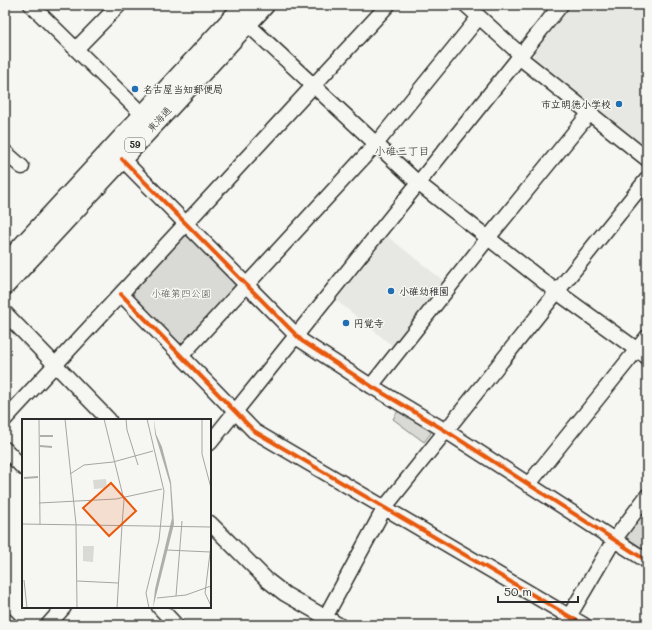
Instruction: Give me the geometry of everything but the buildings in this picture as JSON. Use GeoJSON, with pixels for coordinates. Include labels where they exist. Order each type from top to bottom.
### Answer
{"type":"FeatureCollection","features":[{"type":"Feature","properties":{"kind":"main road","name":"東海通"},"geometry":{"type":"LineString","coordinates":[[5,264],[143,115],[243,14],[265,5]]}},
{"type":"Feature","properties":{"kind":"main road","name":"東海通"},"geometry":{"type":"LineString","coordinates":[[5,286],[122,158],[243,14]]}},
{"type":"Feature","properties":{"kind":"street"},"geometry":{"type":"LineString","coordinates":[[31,5],[143,115]]}},
{"type":"Feature","properties":{"kind":"street"},"geometry":{"type":"LineString","coordinates":[[76,49],[119,5]]}},
{"type":"Feature","properties":{"kind":"street"},"geometry":{"type":"LineString","coordinates":[[5,419],[388,5]]}},
{"type":"Feature","properties":{"kind":"street"},"geometry":{"type":"LineString","coordinates":[[466,5],[520,56],[589,114],[647,159]]}},
{"type":"Feature","properties":{"kind":"street"},"geometry":{"type":"LineString","coordinates":[[211,442],[561,5]]}},
{"type":"Feature","properties":{"kind":"street"},"geometry":{"type":"LineString","coordinates":[[243,14],[314,86],[418,183],[557,292],[642,353]]}},
{"type":"Feature","properties":{"kind":"street"},"geometry":{"type":"LineString","coordinates":[[181,356],[376,144],[479,17]]}},
{"type":"Feature","properties":{"kind":"street"},"geometry":{"type":"LineString","coordinates":[[371,386],[488,238],[589,114]]}},
{"type":"Feature","properties":{"kind":"street"},"geometry":{"type":"LineString","coordinates":[[5,152],[22,167]]}},
{"type":"Feature","properties":{"kind":"street"},"geometry":{"type":"LineString","coordinates":[[122,158],[302,341],[647,561]]}},
{"type":"Feature","properties":{"kind":"street"},"geometry":{"type":"LineString","coordinates":[[323,621],[385,507],[647,179]]}},
{"type":"Feature","properties":{"kind":"street"},"geometry":{"type":"LineString","coordinates":[[121,294],[254,431],[385,507],[567,621],[584,625]]}},
{"type":"Feature","properties":{"kind":"street"},"geometry":{"type":"LineString","coordinates":[[5,313],[108,419]]}},
{"type":"Feature","properties":{"kind":"street"},"geometry":{"type":"LineString","coordinates":[[528,486],[642,353],[647,337]]}},
{"type":"Feature","properties":{"kind":"street"},"geometry":{"type":"LineString","coordinates":[[5,449],[22,467]]}},
{"type":"Feature","properties":{"kind":"street"},"geometry":{"type":"LineString","coordinates":[[567,621],[614,540],[647,496]]}},
{"type":"Feature","properties":{"kind":"street"},"geometry":{"type":"LineString","coordinates":[[211,524],[267,580],[323,621],[339,625]]}},
{"type":"Feature","properties":{"kind":"street"},"geometry":{"type":"LineString","coordinates":[[48,625],[63,608]]}},
{"type":"Feature","properties":{"kind":"street"},"geometry":{"type":"LineString","coordinates":[[160,608],[176,625]]}},
{"type":"Feature","properties":{"kind":"street"},"geometry":{"type":"LineString","coordinates":[[5,620],[10,625]]}},
{"type":"Feature","properties":{"kind":"shaded area","name":"市立明徳小学校"},"geometry":{"type":"Polygon","coordinates":[[[572,5],[647,5],[647,148],[535,60],[533,53],[572,5]]]}},
{"type":"Feature","properties":{"kind":"shaded area","name":"小碓幼稚園"},"geometry":{"type":"Polygon","coordinates":[[[387,236],[445,282],[394,347],[336,300],[387,236]]]}},
{"type":"Feature","properties":{"kind":"green space","name":"小碓第四公園"},"geometry":{"type":"Polygon","coordinates":[[[185,236],[190,236],[236,283],[235,289],[184,343],[178,344],[133,298],[134,291],[185,236]]]}},
{"type":"Feature","properties":{"kind":"green space"},"geometry":{"type":"Polygon","coordinates":[[[399,409],[428,428],[431,433],[424,442],[393,419],[399,409]]]}},
{"type":"Feature","properties":{"kind":"green space"},"geometry":{"type":"Polygon","coordinates":[[[647,503],[647,551],[627,538],[626,531],[647,503]]]}},
{"type":"Feature","properties":{"kind":"cycle path"},"geometry":{"type":"LineString","coordinates":[[122,159],[302,341],[371,386],[446,431],[647,561]]}},
{"type":"Feature","properties":{"kind":"cycle path"},"geometry":{"type":"LineString","coordinates":[[121,294],[254,431],[584,625]]}},
{"type":"Feature","properties":{"kind":"place","name":"名古屋当知郵便局"},"geometry":{"type":"Point","coordinates":[135,89]}},
{"type":"Feature","properties":{"kind":"place","name":"市立明徳小学校"},"geometry":{"type":"Point","coordinates":[619,104]}},
{"type":"Feature","properties":{"kind":"place","name":"小碓幼稚園"},"geometry":{"type":"Point","coordinates":[391,291]}},
{"type":"Feature","properties":{"kind":"place","name":"円覚寺"},"geometry":{"type":"Point","coordinates":[346,323]}},
{"type":"Feature","properties":{"kind":"district","name":"小碓三丁目"},"geometry":{"type":"Point","coordinates":[402,151]}}]}
